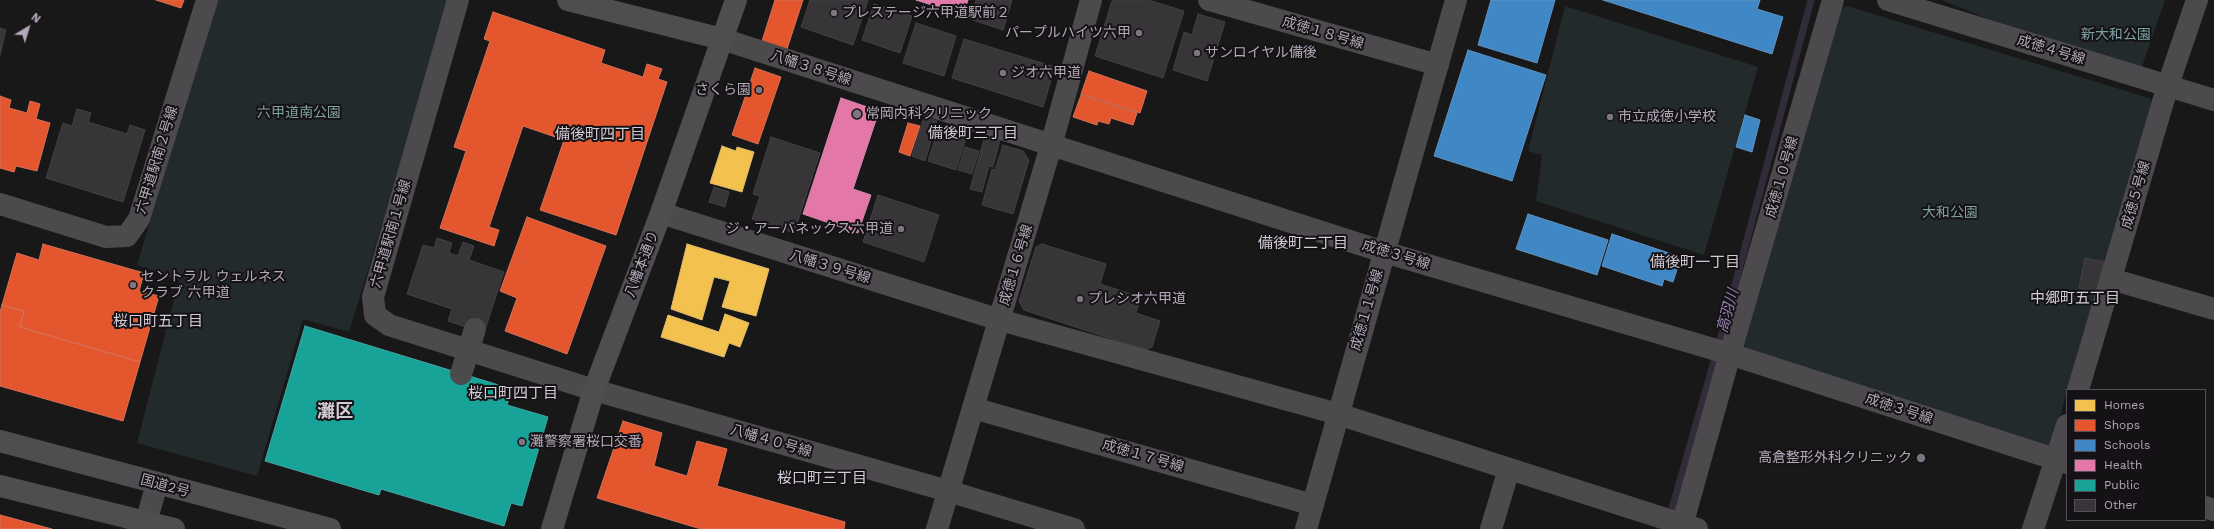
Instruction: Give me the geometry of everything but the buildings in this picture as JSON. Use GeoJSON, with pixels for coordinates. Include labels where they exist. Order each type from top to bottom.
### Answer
{"type":"FeatureCollection","features":[{"type":"Feature","properties":{"kind":"highway","name":"国道2号"},"geometry":{"type":"LineString","coordinates":[[0,441],[156,484],[330,529]]}},
{"type":"Feature","properties":{"kind":"highway"},"geometry":{"type":"LineString","coordinates":[[0,486],[145,526],[174,529]]}},
{"type":"Feature","properties":{"kind":"street","name":"六甲道駅南２号線"},"geometry":{"type":"LineString","coordinates":[[0,204],[106,237],[127,236],[139,219],[207,0]]}},
{"type":"Feature","properties":{"kind":"street","name":"六甲道駅南１号線"},"geometry":{"type":"LineString","coordinates":[[458,0],[373,297],[375,315],[389,325],[594,390]]}},
{"type":"Feature","properties":{"kind":"street","name":"八幡３８号線"},"geometry":{"type":"LineString","coordinates":[[568,0],[722,39],[1051,146]]}},
{"type":"Feature","properties":{"kind":"street","name":"八幡本通り"},"geometry":{"type":"LineString","coordinates":[[552,529],[594,390],[661,213],[736,0]]}},
{"type":"Feature","properties":{"kind":"street","name":"成徳１６号線"},"geometry":{"type":"LineString","coordinates":[[937,529],[1051,146],[1091,0]]}},
{"type":"Feature","properties":{"kind":"street","name":"成徳１８号線"},"geometry":{"type":"LineString","coordinates":[[1208,0],[1438,65]]}},
{"type":"Feature","properties":{"kind":"street","name":"成徳１１号線"},"geometry":{"type":"LineString","coordinates":[[1306,529],[1456,0]]}},
{"type":"Feature","properties":{"kind":"street","name":"成徳１０号線"},"geometry":{"type":"LineString","coordinates":[[1679,525],[1694,481],[1728,353],[1833,0]]}},
{"type":"Feature","properties":{"kind":"street","name":"成徳４号線"},"geometry":{"type":"LineString","coordinates":[[1888,0],[2214,100]]}},
{"type":"Feature","properties":{"kind":"street","name":"成徳５号線"},"geometry":{"type":"LineString","coordinates":[[2078,389],[2168,85],[2197,0]]}},
{"type":"Feature","properties":{"kind":"street","name":"成徳３号線"},"geometry":{"type":"LineString","coordinates":[[1051,146],[1384,252],[1728,353],[2062,462]]}},
{"type":"Feature","properties":{"kind":"street","name":"八幡３９号線"},"geometry":{"type":"LineString","coordinates":[[661,213],[1000,320],[1338,414],[1679,525]]}},
{"type":"Feature","properties":{"kind":"street"},"geometry":{"type":"LineString","coordinates":[[2111,279],[2214,309]]}},
{"type":"Feature","properties":{"kind":"street"},"geometry":{"type":"LineString","coordinates":[[461,374],[475,329]]}},
{"type":"Feature","properties":{"kind":"street","name":"八幡４０号線"},"geometry":{"type":"LineString","coordinates":[[594,390],[948,491],[1074,529]]}},
{"type":"Feature","properties":{"kind":"street","name":"成徳１７号線"},"geometry":{"type":"LineString","coordinates":[[973,408],[1313,505]]}},
{"type":"Feature","properties":{"kind":"street"},"geometry":{"type":"LineString","coordinates":[[2033,529],[2062,462],[2066,432]]}},
{"type":"Feature","properties":{"kind":"street"},"geometry":{"type":"LineString","coordinates":[[1491,529],[1509,469]]}},
{"type":"Feature","properties":{"kind":"street"},"geometry":{"type":"LineString","coordinates":[[145,526],[156,484]]}},
{"type":"Feature","properties":{"kind":"green space","name":"六甲道南公園"},"geometry":{"type":"Polygon","coordinates":[[[216,0],[448,0],[450,2],[349,332],[303,319],[257,476],[137,443],[179,280],[137,265],[216,0]]]}},
{"type":"Feature","properties":{"kind":"green space","name":"新大和公園"},"geometry":{"type":"Polygon","coordinates":[[[1942,0],[2165,0],[2137,81],[1942,0]]]}},
{"type":"Feature","properties":{"kind":"green space"},"geometry":{"type":"Polygon","coordinates":[[[1565,6],[1758,67],[1704,255],[1536,201],[1542,155],[1528,151],[1565,6]]]}},
{"type":"Feature","properties":{"kind":"green space","name":"大和公園"},"geometry":{"type":"Polygon","coordinates":[[[1847,6],[2149,98],[2153,104],[2069,389],[2066,389],[2053,445],[2044,445],[1752,357],[1744,345],[1837,11],[1847,6]]]}},
{"type":"Feature","properties":{"kind":"waterway","name":"高羽川"},"geometry":{"type":"LineString","coordinates":[[1669,519],[1721,337],[1811,0]]}},
{"type":"Feature","properties":{"kind":"place","name":"プレステージ六甲道駅前２"},"geometry":{"type":"Point","coordinates":[834,13]}},
{"type":"Feature","properties":{"kind":"place","name":"パープルハイツ六甲"},"geometry":{"type":"Point","coordinates":[1139,33]}},
{"type":"Feature","properties":{"kind":"place","name":"サンロイヤル備後"},"geometry":{"type":"Point","coordinates":[1197,53]}},
{"type":"Feature","properties":{"kind":"place","name":"ジオ六甲道"},"geometry":{"type":"Point","coordinates":[1003,73]}},
{"type":"Feature","properties":{"kind":"place","name":"さくら園"},"geometry":{"type":"Point","coordinates":[759,90]}},
{"type":"Feature","properties":{"kind":"place","name":"常岡内科クリニック"},"geometry":{"type":"Point","coordinates":[857,114]}},
{"type":"Feature","properties":{"kind":"place","name":"市立成徳小学校"},"geometry":{"type":"Point","coordinates":[1610,117]}},
{"type":"Feature","properties":{"kind":"place","name":"ジ・アーバネックス六甲道"},"geometry":{"type":"Point","coordinates":[901,229]}},
{"type":"Feature","properties":{"kind":"place","name":"セントラル ウェルネス クラブ 六甲道"},"geometry":{"type":"Point","coordinates":[133,285]}},
{"type":"Feature","properties":{"kind":"place","name":"プレシオ六甲道"},"geometry":{"type":"Point","coordinates":[1080,299]}},
{"type":"Feature","properties":{"kind":"place","name":"灘警察署桜口交番"},"geometry":{"type":"Point","coordinates":[522,442]}},
{"type":"Feature","properties":{"kind":"place","name":"高倉整形外科クリニック"},"geometry":{"type":"Point","coordinates":[1921,458]}},
{"type":"Feature","properties":{"kind":"district","name":"備後町三丁目"},"geometry":{"type":"Point","coordinates":[973,134]}},
{"type":"Feature","properties":{"kind":"district","name":"備後町四丁目"},"geometry":{"type":"Point","coordinates":[600,135]}},
{"type":"Feature","properties":{"kind":"district","name":"備後町二丁目"},"geometry":{"type":"Point","coordinates":[1303,244]}},
{"type":"Feature","properties":{"kind":"district","name":"備後町一丁目"},"geometry":{"type":"Point","coordinates":[1695,263]}},
{"type":"Feature","properties":{"kind":"district","name":"中郷町五丁目"},"geometry":{"type":"Point","coordinates":[2075,299]}},
{"type":"Feature","properties":{"kind":"district","name":"桜口町五丁目"},"geometry":{"type":"Point","coordinates":[158,322]}},
{"type":"Feature","properties":{"kind":"district","name":"桜口町四丁目"},"geometry":{"type":"Point","coordinates":[513,394]}},
{"type":"Feature","properties":{"kind":"district","name":"灘区"},"geometry":{"type":"Point","coordinates":[335,412]}},
{"type":"Feature","properties":{"kind":"district","name":"桜口町三丁目"},"geometry":{"type":"Point","coordinates":[822,479]}}]}
